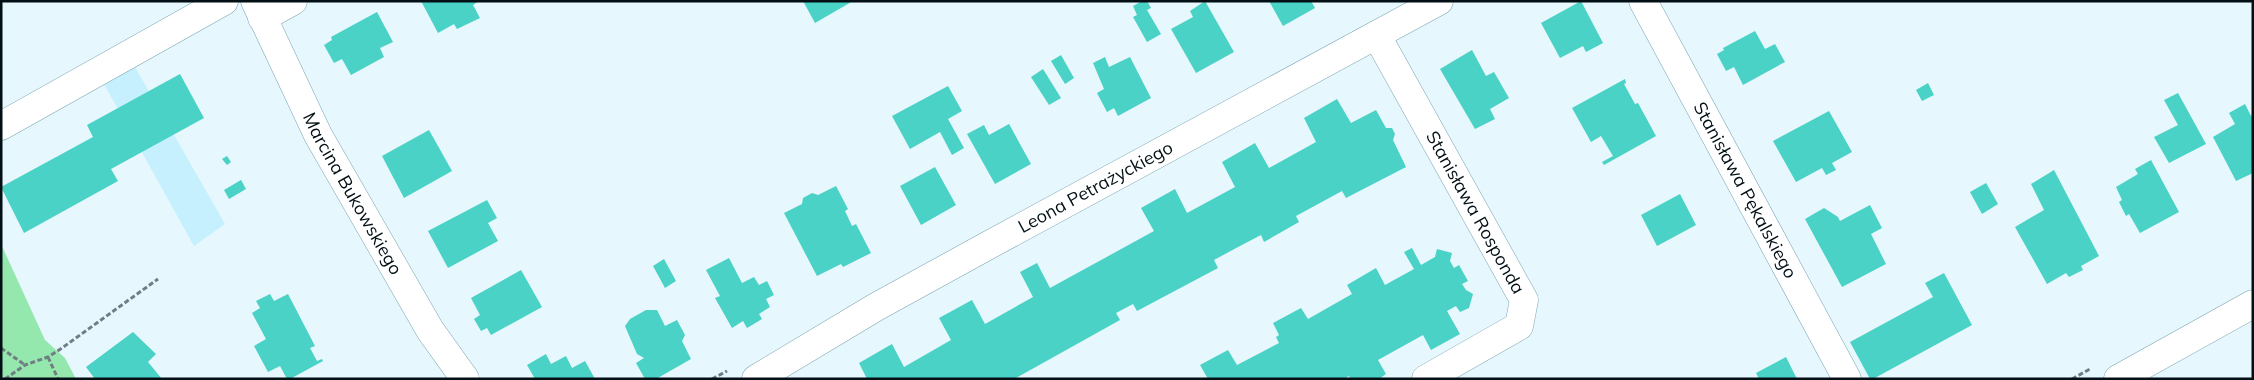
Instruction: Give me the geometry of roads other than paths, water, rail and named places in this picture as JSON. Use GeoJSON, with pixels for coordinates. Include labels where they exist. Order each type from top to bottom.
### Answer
{"type":"FeatureCollection","features":[{"type":"Feature","properties":{"kind":"street"},"geometry":{"type":"LineString","coordinates":[[1,126],[224,1]]}},
{"type":"Feature","properties":{"kind":"street"},"geometry":{"type":"LineString","coordinates":[[258,10],[293,1]]}},
{"type":"Feature","properties":{"kind":"street","name":"Leona Petrażyckiego"},"geometry":{"type":"LineString","coordinates":[[756,379],[793,370],[876,307],[1439,1]]}},
{"type":"Feature","properties":{"kind":"street","name":"Stanisława Pękalskiego"},"geometry":{"type":"LineString","coordinates":[[1643,1],[1847,379]]}},
{"type":"Feature","properties":{"kind":"street","name":"Marcina Bukowskiego"},"geometry":{"type":"LineString","coordinates":[[258,10],[318,135],[430,330],[465,379]]}},
{"type":"Feature","properties":{"kind":"street","name":"Stanisława Rosponda"},"geometry":{"type":"LineString","coordinates":[[1376,36],[1524,300],[1519,326],[1426,379]]}},
{"type":"Feature","properties":{"kind":"street"},"geometry":{"type":"LineString","coordinates":[[2118,379],[2253,304]]}}]}
